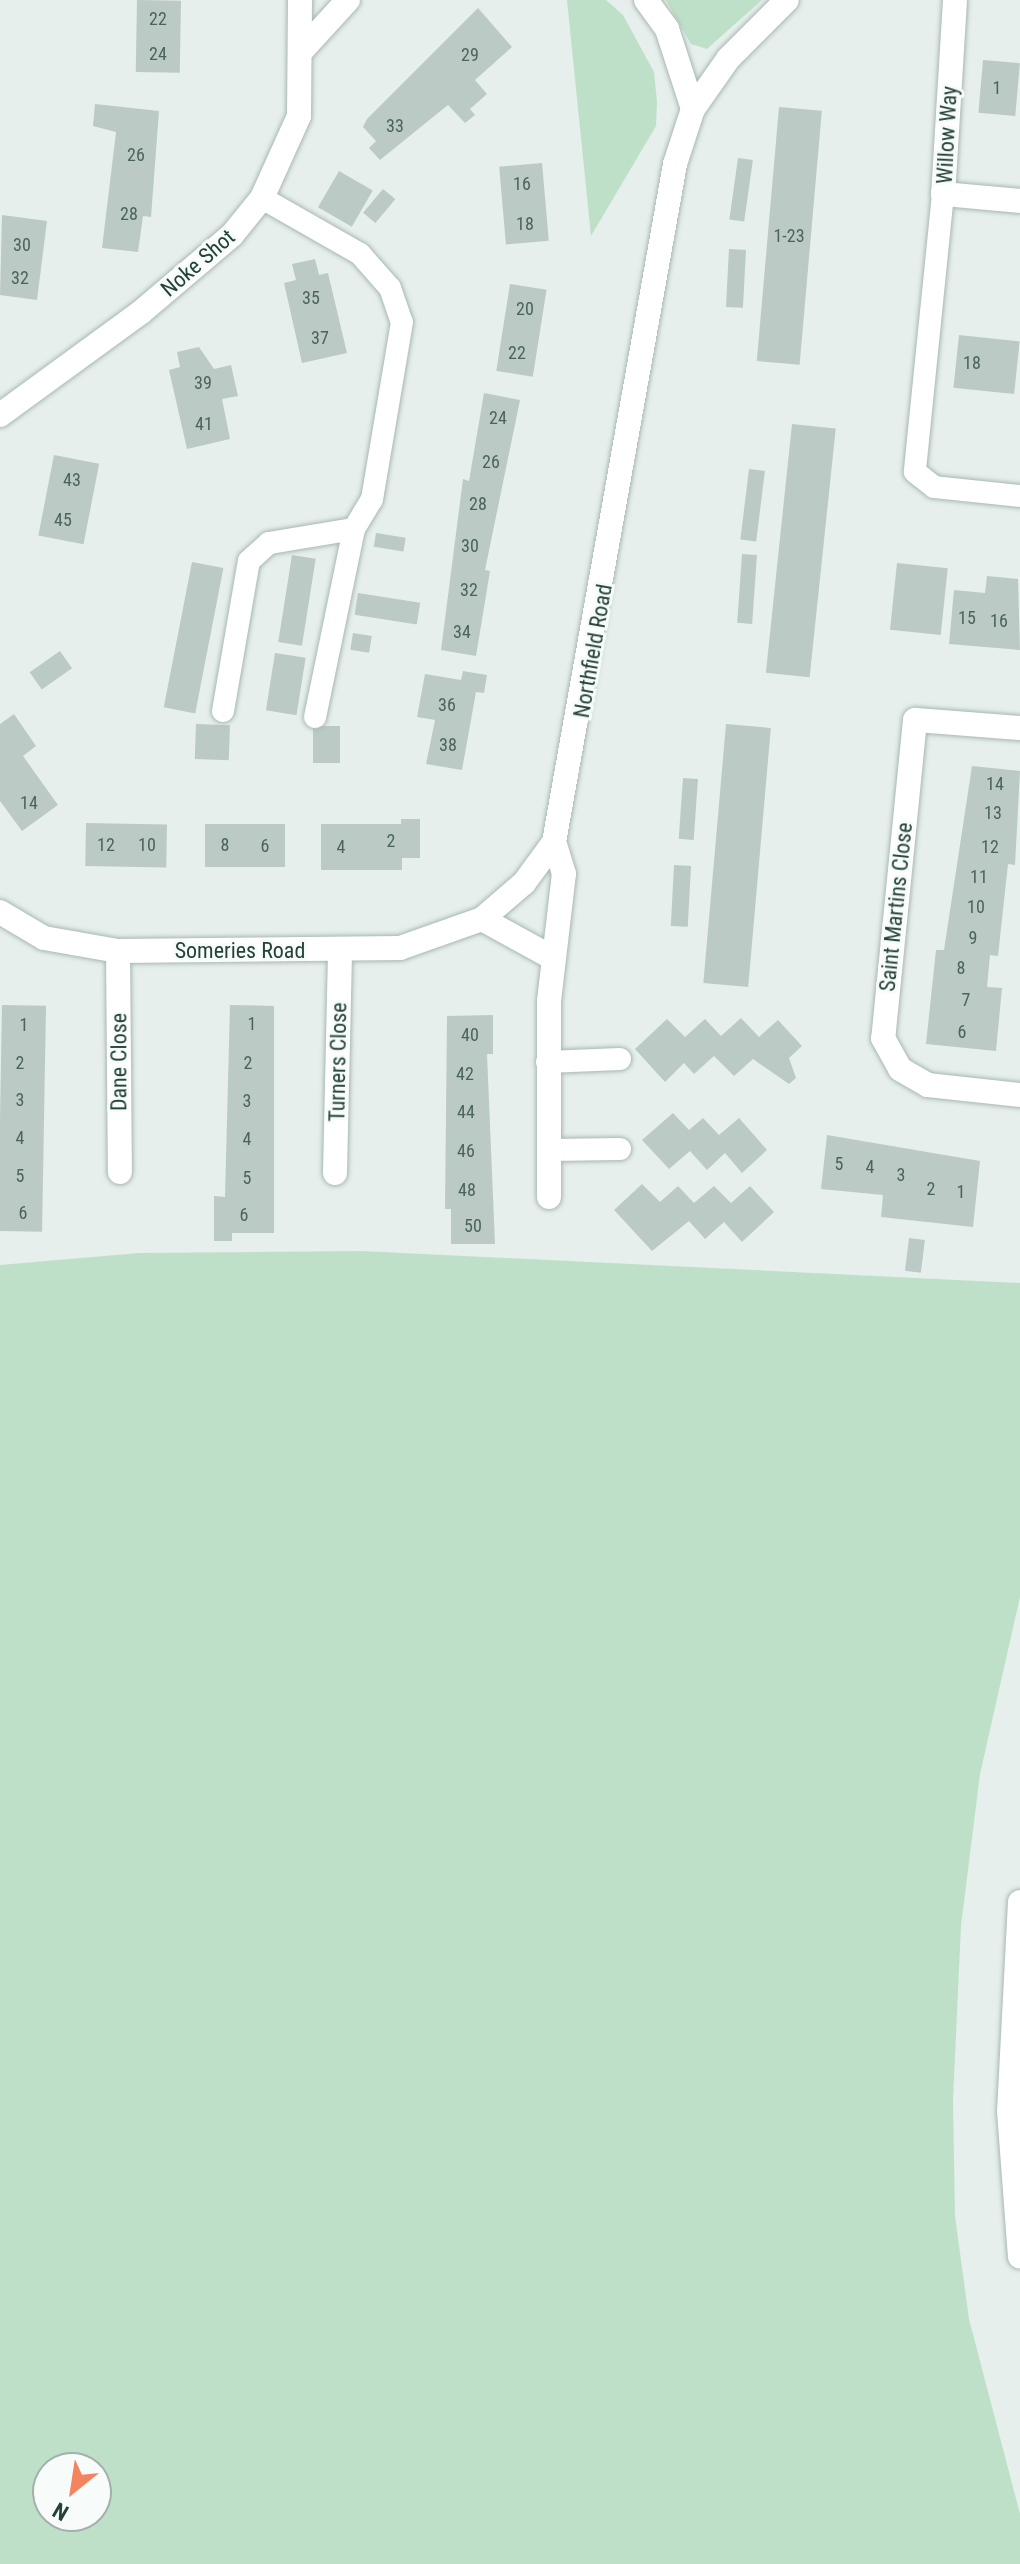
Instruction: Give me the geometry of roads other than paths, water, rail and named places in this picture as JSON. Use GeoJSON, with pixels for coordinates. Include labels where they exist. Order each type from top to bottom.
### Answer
{"type":"FeatureCollection","features":[{"type":"Feature","properties":{"kind":"street","name":"Noke Shot"},"geometry":{"type":"LineString","coordinates":[[0,415],[152,303],[232,235],[262,198],[299,116],[304,48],[300,0]]}},
{"type":"Feature","properties":{"kind":"street"},"geometry":{"type":"LineString","coordinates":[[304,48],[348,0]]}},
{"type":"Feature","properties":{"kind":"street"},"geometry":{"type":"LineString","coordinates":[[646,0],[667,29],[693,109]]}},
{"type":"Feature","properties":{"kind":"street","name":"Northfield Road"},"geometry":{"type":"LineString","coordinates":[[549,1197],[547,1062],[553,958],[564,874],[554,842],[595,645],[675,164],[693,109],[728,59],[787,0]]}},
{"type":"Feature","properties":{"kind":"street","name":"Willow Way"},"geometry":{"type":"LineString","coordinates":[[955,0],[943,194],[1020,201]]}},
{"type":"Feature","properties":{"kind":"street","name":"Saint Martins Close"},"geometry":{"type":"LineString","coordinates":[[1020,728],[915,720],[883,1038],[889,1056],[914,1079],[1020,1095]]}},
{"type":"Feature","properties":{"kind":"street","name":"Someries Road"},"geometry":{"type":"LineString","coordinates":[[0,912],[44,938],[118,951],[340,951],[425,944],[482,919],[524,883],[554,842]]}},
{"type":"Feature","properties":{"kind":"street"},"geometry":{"type":"LineString","coordinates":[[482,919],[553,958]]}},
{"type":"Feature","properties":{"kind":"street","name":"Dane Close"},"geometry":{"type":"LineString","coordinates":[[118,951],[120,1172]]}},
{"type":"Feature","properties":{"kind":"street","name":"Turners Close"},"geometry":{"type":"LineString","coordinates":[[335,1173],[340,951]]}},
{"type":"Feature","properties":{"kind":"street"},"geometry":{"type":"LineString","coordinates":[[1020,1902],[1009,2111],[1020,2257]]}},
{"type":"Feature","properties":{"kind":"lane"},"geometry":{"type":"LineString","coordinates":[[943,194],[915,472],[934,487],[1020,496]]}},
{"type":"Feature","properties":{"kind":"lane"},"geometry":{"type":"LineString","coordinates":[[262,198],[360,254],[390,288],[402,322],[372,499],[354,529],[315,717]]}},
{"type":"Feature","properties":{"kind":"lane"},"geometry":{"type":"LineString","coordinates":[[223,711],[249,561],[269,543],[354,529]]}},
{"type":"Feature","properties":{"kind":"lane"},"geometry":{"type":"LineString","coordinates":[[547,1062],[620,1059]]}},
{"type":"Feature","properties":{"kind":"lane"},"geometry":{"type":"LineString","coordinates":[[549,1150],[620,1149]]}}]}
